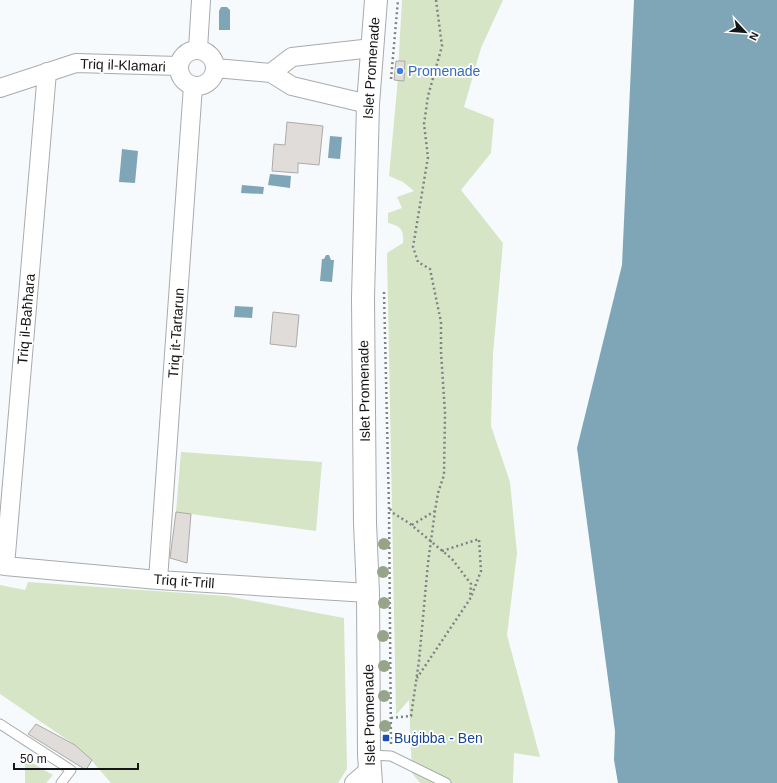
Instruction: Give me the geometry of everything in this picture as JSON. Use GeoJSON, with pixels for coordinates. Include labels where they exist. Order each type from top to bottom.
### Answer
{"type":"FeatureCollection","features":[{"type":"Feature","properties":{"kind":"street"},"geometry":{"type":"LineString","coordinates":[[198,49],[201,0]]}},
{"type":"Feature","properties":{"kind":"street","name":"Islet Promenade"},"geometry":{"type":"LineString","coordinates":[[366,773],[368,593],[365,523],[363,298],[368,104],[376,0]]}},
{"type":"Feature","properties":{"kind":"street"},"geometry":{"type":"LineString","coordinates":[[271,73],[292,57],[372,48]]}},
{"type":"Feature","properties":{"kind":"street"},"geometry":{"type":"LineString","coordinates":[[198,49],[210,54],[215,68],[214,75],[206,84],[193,86],[182,80],[179,74],[178,66],[183,55],[189,51],[198,49]]}},
{"type":"Feature","properties":{"kind":"street","name":"Triq il-Klamari"},"geometry":{"type":"LineString","coordinates":[[0,88],[76,63],[178,66]]}},
{"type":"Feature","properties":{"kind":"street"},"geometry":{"type":"LineString","coordinates":[[215,68],[271,73],[292,86],[368,104]]}},
{"type":"Feature","properties":{"kind":"street","name":"Triq il-Baħħara"},"geometry":{"type":"LineString","coordinates":[[2,566],[47,72]]}},
{"type":"Feature","properties":{"kind":"street","name":"Triq it-Tartarun"},"geometry":{"type":"LineString","coordinates":[[158,580],[193,86]]}},
{"type":"Feature","properties":{"kind":"street","name":"Triq it-Trill"},"geometry":{"type":"LineString","coordinates":[[2,566],[158,580],[368,593]]}},
{"type":"Feature","properties":{"kind":"lane"},"geometry":{"type":"LineString","coordinates":[[0,724],[71,770],[61,783]]}},
{"type":"Feature","properties":{"kind":"lane"},"geometry":{"type":"LineString","coordinates":[[366,773],[391,756],[446,783]]}},
{"type":"Feature","properties":{"kind":"path"},"geometry":{"type":"LineString","coordinates":[[390,85],[398,0]]}},
{"type":"Feature","properties":{"kind":"path"},"geometry":{"type":"LineString","coordinates":[[391,718],[411,716],[435,511],[438,493],[444,475],[445,413],[441,352],[441,322],[430,269],[418,262],[413,247],[428,157],[424,124],[428,96],[442,46],[436,0]]}},
{"type":"Feature","properties":{"kind":"path"},"geometry":{"type":"LineString","coordinates":[[384,289],[389,509],[391,756]]}},
{"type":"Feature","properties":{"kind":"path"},"geometry":{"type":"LineString","coordinates":[[389,509],[412,525],[452,560],[470,584],[470,599]]}},
{"type":"Feature","properties":{"kind":"path"},"geometry":{"type":"LineString","coordinates":[[412,525],[435,511]]}},
{"type":"Feature","properties":{"kind":"path"},"geometry":{"type":"LineString","coordinates":[[416,680],[470,599],[481,571],[479,539],[441,551]]}},
{"type":"Feature","properties":{"kind":"green space"},"geometry":{"type":"Polygon","coordinates":[[[402,0],[503,0],[481,48],[464,107],[494,119],[491,153],[461,190],[503,243],[493,354],[491,426],[510,482],[517,553],[507,635],[540,757],[514,753],[513,783],[420,783],[412,773],[409,700],[396,715],[387,253],[403,243],[403,235],[399,227],[388,223],[388,213],[402,208],[397,197],[414,191],[403,182],[389,176],[397,89],[402,0]]]}},
{"type":"Feature","properties":{"kind":"green space"},"geometry":{"type":"Polygon","coordinates":[[[181,452],[322,462],[316,531],[176,512],[181,452]]]}},
{"type":"Feature","properties":{"kind":"green space"},"geometry":{"type":"Polygon","coordinates":[[[28,582],[227,596],[344,618],[347,769],[338,783],[111,783],[92,761],[75,745],[0,694],[0,585],[25,590],[28,582]]]}},
{"type":"Feature","properties":{"kind":"green space"},"geometry":{"type":"Polygon","coordinates":[[[25,759],[53,775],[46,783],[25,783],[25,759]]]}},
{"type":"Feature","properties":{"kind":"water"},"geometry":{"type":"Polygon","coordinates":[[[634,0],[777,0],[777,783],[618,783],[614,760],[615,731],[577,448],[622,265],[634,0]]]}},
{"type":"Feature","properties":{"kind":"water"},"geometry":{"type":"Polygon","coordinates":[[[221,7],[227,7],[230,10],[230,30],[219,30],[219,11],[221,7]]]}},
{"type":"Feature","properties":{"kind":"water"},"geometry":{"type":"Polygon","coordinates":[[[330,136],[342,137],[340,159],[328,158],[330,136]]]}},
{"type":"Feature","properties":{"kind":"water"},"geometry":{"type":"Polygon","coordinates":[[[122,149],[138,151],[135,183],[119,182],[122,149]]]}},
{"type":"Feature","properties":{"kind":"water"},"geometry":{"type":"Polygon","coordinates":[[[270,174],[291,176],[290,188],[268,185],[270,174]]]}},
{"type":"Feature","properties":{"kind":"water"},"geometry":{"type":"Polygon","coordinates":[[[242,185],[264,187],[263,194],[241,193],[242,185]]]}},
{"type":"Feature","properties":{"kind":"water"},"geometry":{"type":"Polygon","coordinates":[[[326,255],[329,255],[331,260],[334,260],[332,282],[320,281],[322,259],[324,259],[326,255]]]}},
{"type":"Feature","properties":{"kind":"water"},"geometry":{"type":"Polygon","coordinates":[[[235,306],[253,307],[252,318],[234,317],[235,306]]]}},
{"type":"Feature","properties":{"kind":"building","name":"Promenade"},"geometry":{"type":"Polygon","coordinates":[[[396,61],[405,61],[404,81],[394,80],[396,61]]]}},
{"type":"Feature","properties":{"kind":"building"},"geometry":{"type":"Polygon","coordinates":[[[287,122],[323,126],[319,165],[298,163],[298,173],[272,171],[274,144],[285,145],[287,122]]]}},
{"type":"Feature","properties":{"kind":"building"},"geometry":{"type":"Polygon","coordinates":[[[273,312],[299,315],[296,347],[270,344],[273,312]]]}},
{"type":"Feature","properties":{"kind":"building"},"geometry":{"type":"Polygon","coordinates":[[[176,512],[191,514],[187,563],[170,558],[176,512]]]}},
{"type":"Feature","properties":{"kind":"building"},"geometry":{"type":"Polygon","coordinates":[[[36,724],[75,745],[92,760],[86,770],[28,734],[36,724]]]}},
{"type":"Feature","properties":{"kind":"place","name":"Promenade"},"geometry":{"type":"Point","coordinates":[400,71]}},
{"type":"Feature","properties":{"kind":"place","name":"Buġibba - Ben"},"geometry":{"type":"Point","coordinates":[386,738]}}]}
